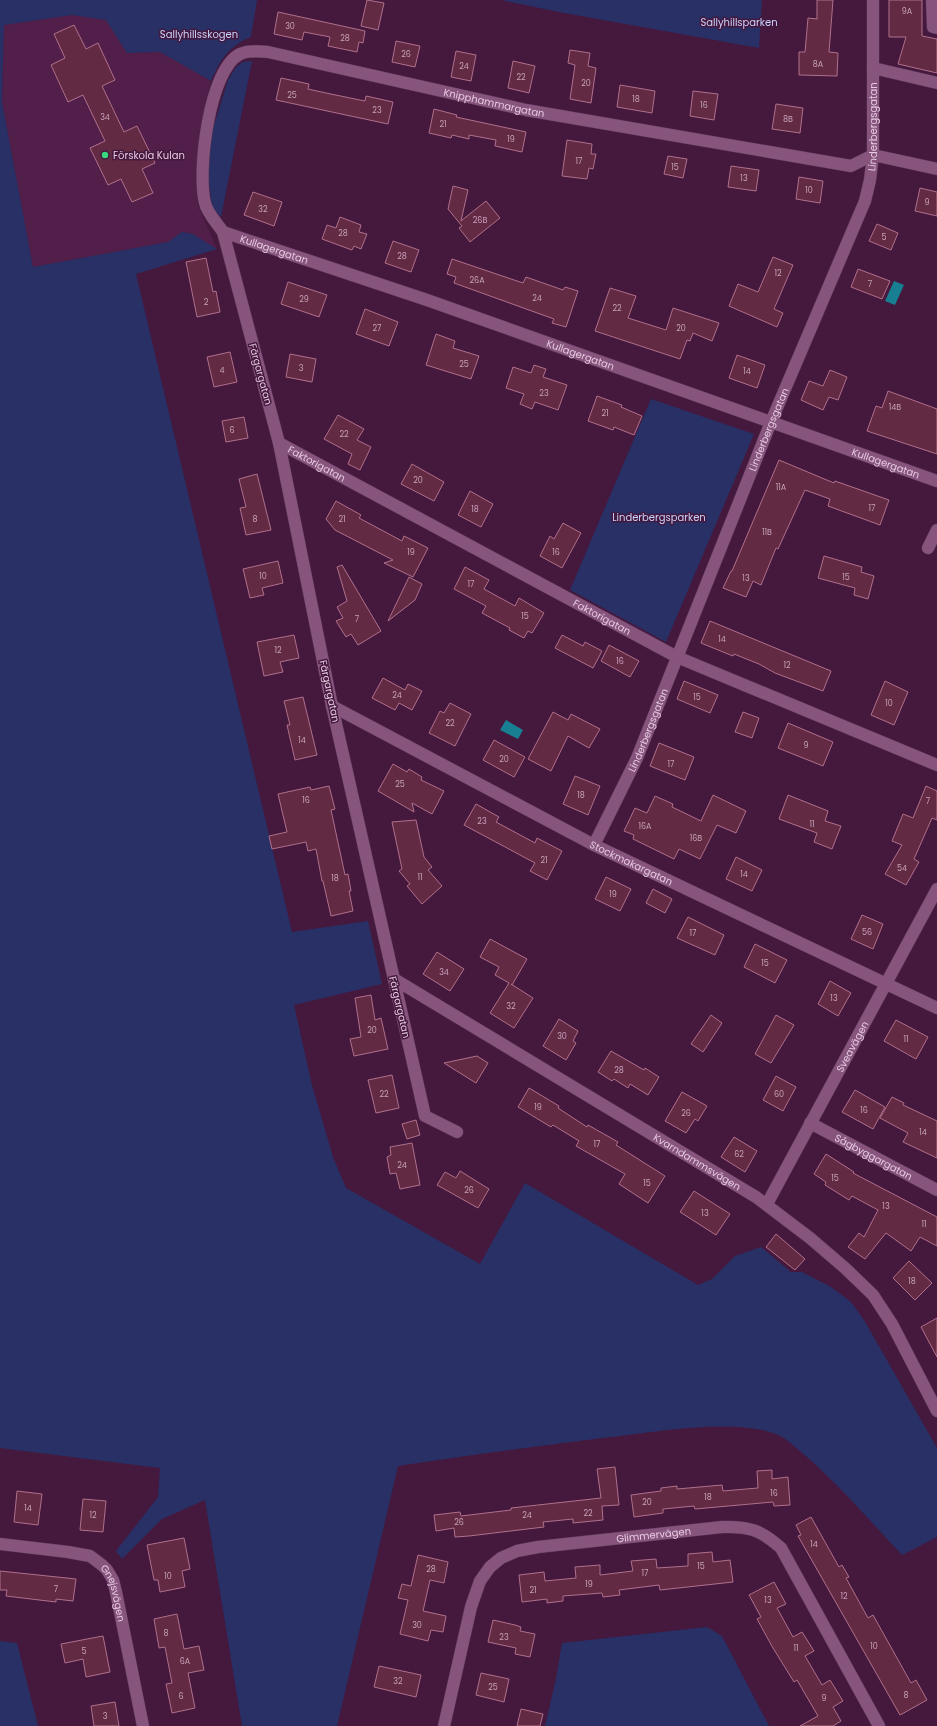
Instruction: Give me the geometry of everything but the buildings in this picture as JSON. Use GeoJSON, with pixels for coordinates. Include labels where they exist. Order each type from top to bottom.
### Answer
{"type":"FeatureCollection","features":[{"type":"Feature","properties":{"kind":"street","name":"Linderbergsgatan"},"geometry":{"type":"LineString","coordinates":[[594,845],[637,758],[771,422],[865,201],[870,180],[873,155],[873,0]]}},
{"type":"Feature","properties":{"kind":"street"},"geometry":{"type":"LineString","coordinates":[[932,0],[933,27],[937,28]]}},
{"type":"Feature","properties":{"kind":"street","name":"Knipphammargatan"},"geometry":{"type":"LineString","coordinates":[[223,232],[205,205],[202,176],[205,138],[212,102],[221,77],[230,62],[240,53],[253,51],[268,52],[526,110],[851,166],[873,155]]}},
{"type":"Feature","properties":{"kind":"street"},"geometry":{"type":"LineString","coordinates":[[873,68],[937,83]]}},
{"type":"Feature","properties":{"kind":"street"},"geometry":{"type":"LineString","coordinates":[[873,155],[937,169]]}},
{"type":"Feature","properties":{"kind":"street","name":"Kullagergatan"},"geometry":{"type":"LineString","coordinates":[[223,232],[427,300],[937,481]]}},
{"type":"Feature","properties":{"kind":"street","name":"Färgargatan"},"geometry":{"type":"LineString","coordinates":[[223,232],[279,443],[332,706],[425,1116],[457,1132]]}},
{"type":"Feature","properties":{"kind":"street","name":"Faktorigatan"},"geometry":{"type":"LineString","coordinates":[[279,443],[677,657],[937,765]]}},
{"type":"Feature","properties":{"kind":"street"},"geometry":{"type":"LineString","coordinates":[[928,548],[937,530]]}},
{"type":"Feature","properties":{"kind":"street","name":"Stockmakargatan"},"geometry":{"type":"LineString","coordinates":[[332,706],[594,845],[937,1008]]}},
{"type":"Feature","properties":{"kind":"street","name":"Sveavägen"},"geometry":{"type":"LineString","coordinates":[[767,1204],[937,890]]}},
{"type":"Feature","properties":{"kind":"street","name":"Kvarndammsvägen"},"geometry":{"type":"LineString","coordinates":[[394,979],[767,1204],[839,1263],[874,1295],[892,1324],[937,1411]]}},
{"type":"Feature","properties":{"kind":"street","name":"Sågbyggargatan"},"geometry":{"type":"LineString","coordinates":[[810,1123],[937,1190]]}},
{"type":"Feature","properties":{"kind":"street","name":"Glimmervägen"},"geometry":{"type":"LineString","coordinates":[[444,1726],[471,1607],[480,1581],[490,1567],[501,1558],[517,1551],[538,1547],[741,1526],[757,1531],[781,1548],[879,1726]]}},
{"type":"Feature","properties":{"kind":"street","name":"Gnejsvägen"},"geometry":{"type":"LineString","coordinates":[[0,1544],[90,1556],[107,1570],[113,1580],[116,1592],[143,1726]]}},
{"type":"Feature","properties":{"kind":"shaded area","name":"Förskola Kulan"},"geometry":{"type":"Polygon","coordinates":[[[72,15],[106,20],[127,53],[160,52],[211,81],[199,135],[196,175],[198,206],[217,249],[193,234],[183,232],[168,242],[33,267],[2,102],[4,25],[72,15]]]}},
{"type":"Feature","properties":{"kind":"shaded area"},"geometry":{"type":"Polygon","coordinates":[[[894,281],[904,285],[895,305],[885,301],[894,281]]]}},
{"type":"Feature","properties":{"kind":"shaded area"},"geometry":{"type":"Polygon","coordinates":[[[506,720],[523,730],[518,739],[500,730],[506,720]]]}},
{"type":"Feature","properties":{"kind":"green space","name":"Sallyhillsskogen"},"geometry":{"type":"Polygon","coordinates":[[[0,0],[257,0],[251,37],[231,49],[226,54],[211,81],[160,52],[127,53],[106,20],[72,15],[4,25],[2,102],[33,267],[168,242],[182,232],[193,234],[217,249],[136,274],[292,932],[368,921],[382,984],[294,1005],[312,1085],[333,1157],[346,1188],[480,1264],[525,1183],[698,1285],[712,1279],[735,1256],[761,1247],[791,1272],[802,1272],[831,1287],[851,1302],[864,1320],[937,1448],[937,1537],[902,1555],[832,1480],[790,1442],[778,1435],[761,1430],[741,1427],[719,1426],[673,1429],[398,1466],[337,1726],[242,1726],[205,1500],[162,1519],[122,1559],[116,1551],[158,1497],[160,1468],[0,1448],[0,0]]]}},
{"type":"Feature","properties":{"kind":"green space","name":"Sallyhillsparken"},"geometry":{"type":"Polygon","coordinates":[[[501,0],[762,0],[759,48],[564,13],[501,0]]]}},
{"type":"Feature","properties":{"kind":"green space"},"geometry":{"type":"Polygon","coordinates":[[[252,61],[221,217],[212,207],[208,177],[211,135],[228,80],[236,67],[243,62],[252,61]]]}},
{"type":"Feature","properties":{"kind":"green space","name":"Linderbergsparken"},"geometry":{"type":"Polygon","coordinates":[[[651,399],[754,434],[666,642],[570,590],[651,399]]]}},
{"type":"Feature","properties":{"kind":"green space"},"geometry":{"type":"Polygon","coordinates":[[[707,1627],[722,1636],[769,1726],[545,1726],[556,1679],[562,1643],[707,1627]]]}},
{"type":"Feature","properties":{"kind":"green space"},"geometry":{"type":"Polygon","coordinates":[[[0,1641],[17,1643],[38,1726],[0,1726],[0,1641]]]}},
{"type":"Feature","properties":{"kind":"place","name":"Förskola Kulan"},"geometry":{"type":"Point","coordinates":[105,155]}}]}
